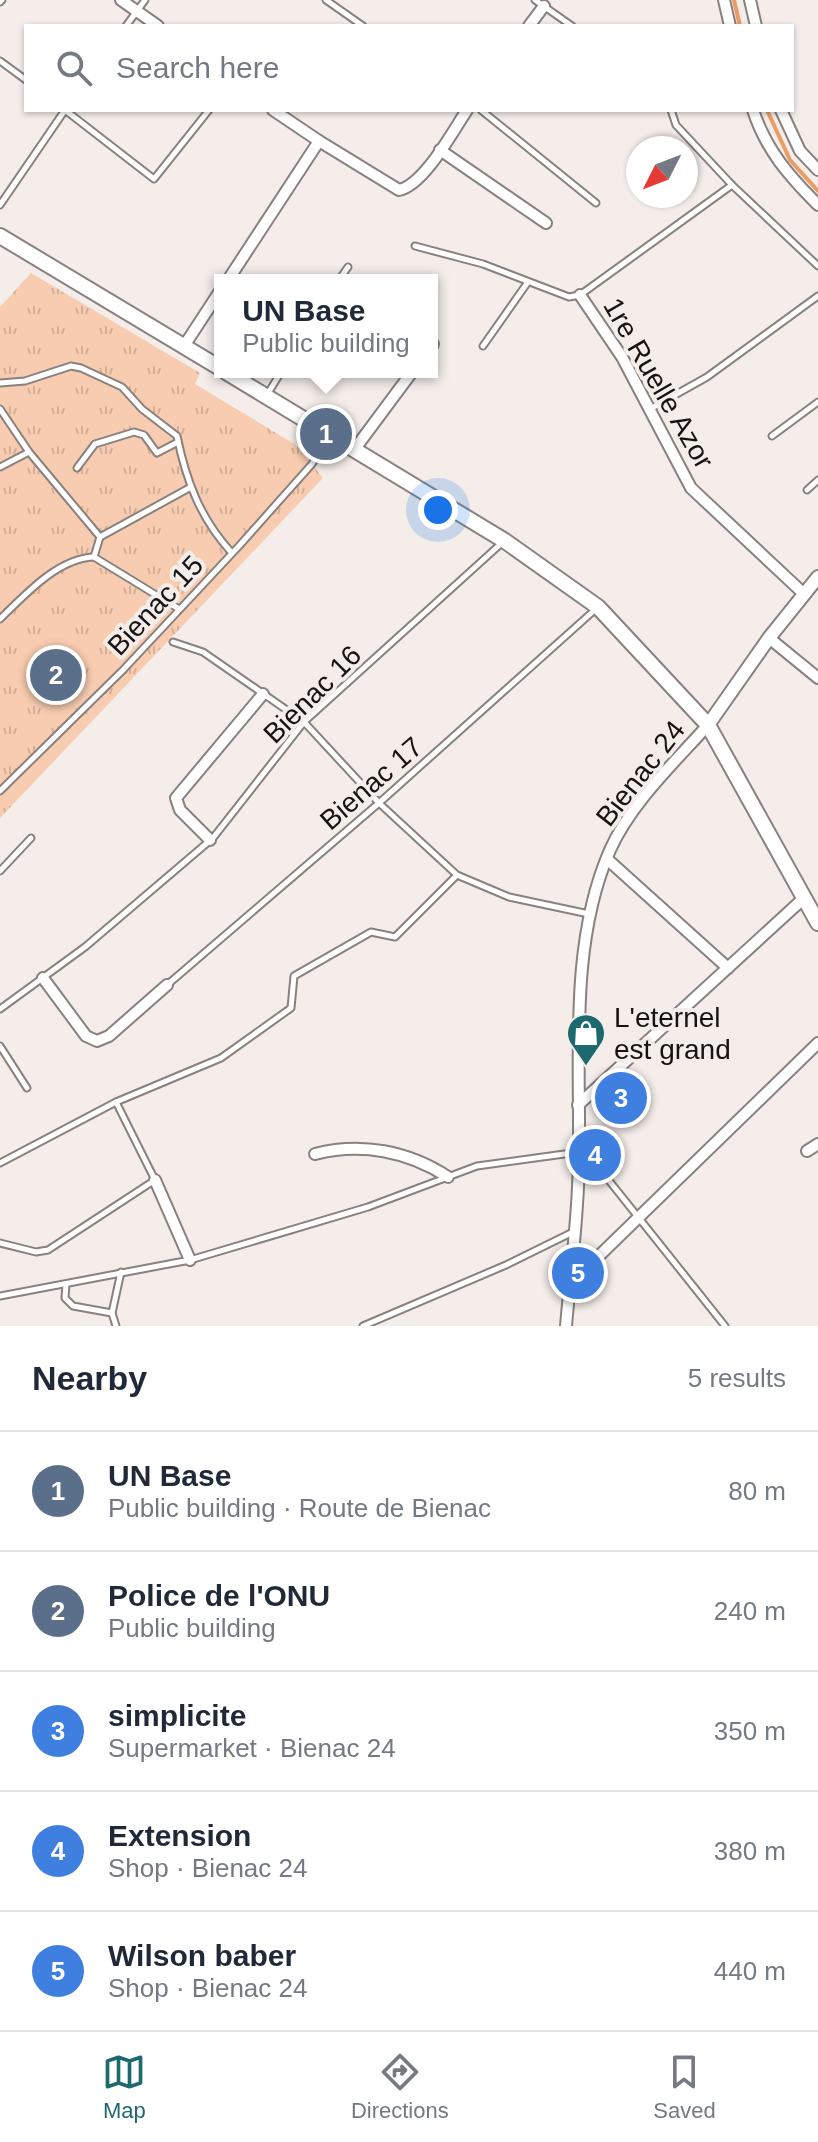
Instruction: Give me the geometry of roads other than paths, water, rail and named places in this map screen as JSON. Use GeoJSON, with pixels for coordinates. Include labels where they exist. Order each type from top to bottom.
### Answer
{"type":"FeatureCollection","features":[{"type":"Feature","properties":{"kind":"main road"},"geometry":{"type":"LineString","coordinates":[[0,236],[214,364]]}},
{"type":"Feature","properties":{"kind":"main road"},"geometry":{"type":"LineString","coordinates":[[236,378],[505,541],[598,607],[708,725],[818,923]]}},
{"type":"Feature","properties":{"kind":"street"},"geometry":{"type":"LineString","coordinates":[[121,0],[155,24]]}},
{"type":"Feature","properties":{"kind":"street"},"geometry":{"type":"LineString","coordinates":[[724,0],[730,24]]}},
{"type":"Feature","properties":{"kind":"street"},"geometry":{"type":"LineString","coordinates":[[750,0],[756,24]]}},
{"type":"Feature","properties":{"kind":"street"},"geometry":{"type":"LineString","coordinates":[[530,24],[542,2]]}},
{"type":"Feature","properties":{"kind":"street"},"geometry":{"type":"LineString","coordinates":[[276,112],[399,190],[415,182],[466,112]]}},
{"type":"Feature","properties":{"kind":"street"},"geometry":{"type":"LineString","coordinates":[[754,112],[759,129],[782,169],[818,205]]}},
{"type":"Feature","properties":{"kind":"street"},"geometry":{"type":"LineString","coordinates":[[782,112],[800,151],[818,170]]}},
{"type":"Feature","properties":{"kind":"street"},"geometry":{"type":"LineString","coordinates":[[232,274],[319,141]]}},
{"type":"Feature","properties":{"kind":"street"},"geometry":{"type":"LineString","coordinates":[[440,150],[546,223]]}},
{"type":"Feature","properties":{"kind":"street","name":"1re Ruelle Azor"},"geometry":{"type":"LineString","coordinates":[[580,295],[622,357],[691,488],[803,593]]}},
{"type":"Feature","properties":{"kind":"street"},"geometry":{"type":"LineString","coordinates":[[184,346],[214,300]]}},
{"type":"Feature","properties":{"kind":"street"},"geometry":{"type":"LineString","coordinates":[[354,450],[408,378]]}},
{"type":"Feature","properties":{"kind":"street"},"geometry":{"type":"LineString","coordinates":[[708,725],[769,638],[818,577]]}},
{"type":"Feature","properties":{"kind":"street"},"geometry":{"type":"LineString","coordinates":[[769,638],[818,678]]}},
{"type":"Feature","properties":{"kind":"street"},"geometry":{"type":"LineString","coordinates":[[210,840],[180,810],[176,798],[234,733],[263,694]]}},
{"type":"Feature","properties":{"kind":"street","name":"Bienac 24"},"geometry":{"type":"LineString","coordinates":[[566,1326],[579,1152],[578,1105],[589,914],[607,859],[624,824],[708,725]]}},
{"type":"Feature","properties":{"kind":"street"},"geometry":{"type":"LineString","coordinates":[[607,859],[728,968]]}},
{"type":"Feature","properties":{"kind":"street"},"geometry":{"type":"LineString","coordinates":[[578,1105],[804,898]]}},
{"type":"Feature","properties":{"kind":"street"},"geometry":{"type":"LineString","coordinates":[[43,978],[90,1041],[109,1036],[167,985]]}},
{"type":"Feature","properties":{"kind":"street"},"geometry":{"type":"LineString","coordinates":[[569,1285],[818,1043]]}},
{"type":"Feature","properties":{"kind":"street"},"geometry":{"type":"LineString","coordinates":[[807,1151],[818,1144]]}},
{"type":"Feature","properties":{"kind":"street"},"geometry":{"type":"LineString","coordinates":[[315,1154],[337,1148],[373,1150],[418,1159],[448,1177]]}},
{"type":"Feature","properties":{"kind":"street"},"geometry":{"type":"LineString","coordinates":[[155,1180],[190,1260]]}},
{"type":"Feature","properties":{"kind":"lane"},"geometry":{"type":"LineString","coordinates":[[127,24],[145,0]]}},
{"type":"Feature","properties":{"kind":"lane"},"geometry":{"type":"LineString","coordinates":[[326,0],[360,24]]}},
{"type":"Feature","properties":{"kind":"lane"},"geometry":{"type":"LineString","coordinates":[[542,2],[570,24]]}},
{"type":"Feature","properties":{"kind":"lane"},"geometry":{"type":"LineString","coordinates":[[0,61],[24,79]]}},
{"type":"Feature","properties":{"kind":"lane"},"geometry":{"type":"LineString","coordinates":[[0,205],[64,112]]}},
{"type":"Feature","properties":{"kind":"lane"},"geometry":{"type":"LineString","coordinates":[[68,112],[154,179],[207,112]]}},
{"type":"Feature","properties":{"kind":"lane"},"geometry":{"type":"LineString","coordinates":[[483,112],[596,203]]}},
{"type":"Feature","properties":{"kind":"lane"},"geometry":{"type":"LineString","coordinates":[[672,112],[676,125],[732,185],[818,266]]}},
{"type":"Feature","properties":{"kind":"lane"},"geometry":{"type":"LineString","coordinates":[[415,246],[483,264],[569,297],[580,295],[732,185]]}},
{"type":"Feature","properties":{"kind":"lane"},"geometry":{"type":"LineString","coordinates":[[343,274],[348,267]]}},
{"type":"Feature","properties":{"kind":"lane"},"geometry":{"type":"LineString","coordinates":[[483,346],[528,282]]}},
{"type":"Feature","properties":{"kind":"lane"},"geometry":{"type":"LineString","coordinates":[[650,409],[707,377],[818,296]]}},
{"type":"Feature","properties":{"kind":"lane"},"geometry":{"type":"LineString","coordinates":[[0,383],[25,381],[71,366],[122,387],[142,409],[169,428],[178,442],[181,464],[207,522],[231,552]]}},
{"type":"Feature","properties":{"kind":"lane"},"geometry":{"type":"LineString","coordinates":[[266,396],[277,378]]}},
{"type":"Feature","properties":{"kind":"lane"},"geometry":{"type":"LineString","coordinates":[[772,436],[818,402]]}},
{"type":"Feature","properties":{"kind":"lane"},"geometry":{"type":"LineString","coordinates":[[0,409],[29,452],[100,537]]}},
{"type":"Feature","properties":{"kind":"lane"},"geometry":{"type":"LineString","coordinates":[[77,468],[95,444],[123,434],[134,432],[144,435],[157,453],[178,442]]}},
{"type":"Feature","properties":{"kind":"lane","name":"Bienac 15"},"geometry":{"type":"LineString","coordinates":[[0,791],[179,609],[312,464],[327,435]]}},
{"type":"Feature","properties":{"kind":"lane"},"geometry":{"type":"LineString","coordinates":[[0,467],[29,452]]}},
{"type":"Feature","properties":{"kind":"lane"},"geometry":{"type":"LineString","coordinates":[[807,490],[818,480]]}},
{"type":"Feature","properties":{"kind":"lane"},"geometry":{"type":"LineString","coordinates":[[94,557],[100,537],[191,487]]}},
{"type":"Feature","properties":{"kind":"lane","name":"Bienac 16"},"geometry":{"type":"LineString","coordinates":[[1,1011],[210,840],[304,722],[505,541]]}},
{"type":"Feature","properties":{"kind":"lane"},"geometry":{"type":"LineString","coordinates":[[0,619],[32,587],[78,558],[94,557],[179,609]]}},
{"type":"Feature","properties":{"kind":"lane","name":"Bienac 17"},"geometry":{"type":"LineString","coordinates":[[167,985],[379,803],[598,607]]}},
{"type":"Feature","properties":{"kind":"lane"},"geometry":{"type":"LineString","coordinates":[[173,642],[203,652],[304,722],[379,803],[457,875],[509,897],[589,914]]}},
{"type":"Feature","properties":{"kind":"lane"},"geometry":{"type":"LineString","coordinates":[[0,871],[31,838]]}},
{"type":"Feature","properties":{"kind":"lane"},"geometry":{"type":"LineString","coordinates":[[0,1163],[116,1102],[221,1058],[291,1008],[294,976],[371,932],[395,937],[457,875]]}},
{"type":"Feature","properties":{"kind":"lane"},"geometry":{"type":"LineString","coordinates":[[0,1046],[27,1088]]}},
{"type":"Feature","properties":{"kind":"lane"},"geometry":{"type":"LineString","coordinates":[[0,1243],[36,1252],[48,1250],[155,1180],[116,1102]]}},
{"type":"Feature","properties":{"kind":"lane"},"geometry":{"type":"LineString","coordinates":[[0,1296],[190,1260],[368,1207],[477,1166],[579,1152],[595,1163],[725,1326]]}},
{"type":"Feature","properties":{"kind":"lane"},"geometry":{"type":"LineString","coordinates":[[363,1326],[506,1265],[573,1232]]}},
{"type":"Feature","properties":{"kind":"lane"},"geometry":{"type":"LineString","coordinates":[[116,1326],[112,1313],[121,1272]]}},
{"type":"Feature","properties":{"kind":"lane"},"geometry":{"type":"LineString","coordinates":[[66,1284],[65,1298],[73,1306],[112,1313]]}},
{"type":"Feature","properties":{"kind":"waterway"},"geometry":{"type":"LineString","coordinates":[[734,0],[740,24]]}},
{"type":"Feature","properties":{"kind":"waterway"},"geometry":{"type":"LineString","coordinates":[[768,112],[790,160],[818,191]]}},
{"type":"Feature","properties":{"kind":"place","name":"UN Base"},"geometry":{"type":"Point","coordinates":[326,434]}},
{"type":"Feature","properties":{"kind":"place","name":"Police de l'ONU"},"geometry":{"type":"Point","coordinates":[56,675]}},
{"type":"Feature","properties":{"kind":"place","name":"L'eternel est grand"},"geometry":{"type":"Point","coordinates":[586,1067]}},
{"type":"Feature","properties":{"kind":"place","name":"simplicite"},"geometry":{"type":"Point","coordinates":[621,1098]}},
{"type":"Feature","properties":{"kind":"place","name":"Extension"},"geometry":{"type":"Point","coordinates":[595,1155]}},
{"type":"Feature","properties":{"kind":"place","name":"Wilson baber"},"geometry":{"type":"Point","coordinates":[578,1273]}}]}
